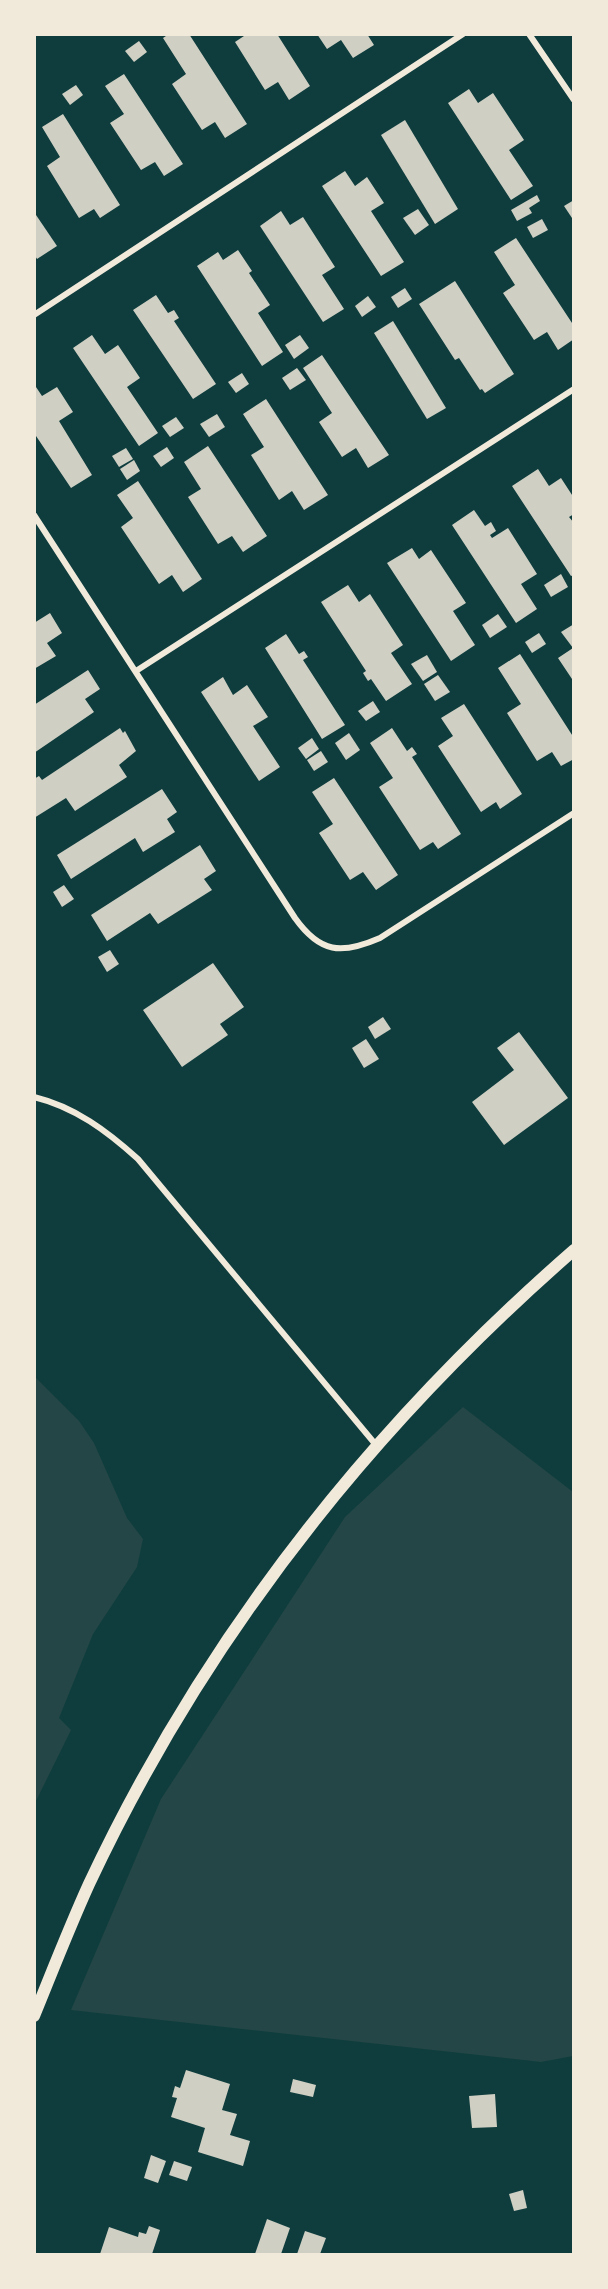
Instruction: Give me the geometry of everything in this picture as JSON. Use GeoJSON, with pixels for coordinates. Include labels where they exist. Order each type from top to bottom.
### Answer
{"type":"FeatureCollection","features":[{"type":"Feature","properties":{"kind":"main road"},"geometry":{"type":"LineString","coordinates":[[34,2016],[89,1885],[143,1777],[221,1648],[269,1578],[337,1490],[376,1445],[464,1352],[573,1250]]}},
{"type":"Feature","properties":{"kind":"street"},"geometry":{"type":"LineString","coordinates":[[34,315],[463,34]]}},
{"type":"Feature","properties":{"kind":"street"},"geometry":{"type":"LineString","coordinates":[[529,34],[573,100]]}},
{"type":"Feature","properties":{"kind":"street"},"geometry":{"type":"LineString","coordinates":[[136,671],[573,389]]}},
{"type":"Feature","properties":{"kind":"street"},"geometry":{"type":"LineString","coordinates":[[34,515],[295,918],[312,938],[329,948],[352,948],[380,938],[573,813]]}},
{"type":"Feature","properties":{"kind":"street"},"geometry":{"type":"LineString","coordinates":[[34,1097],[62,1106],[94,1123],[138,1159],[376,1445]]}},
{"type":"Feature","properties":{"kind":"shaded area"},"geometry":{"type":"Polygon","coordinates":[[[35,1377],[79,1421],[94,1443],[127,1518],[143,1539],[137,1567],[93,1634],[59,1718],[71,1730],[35,1803],[35,1377]]]}},
{"type":"Feature","properties":{"kind":"shaded area"},"geometry":{"type":"Polygon","coordinates":[[[463,1407],[573,1492],[573,2056],[541,2062],[71,2010],[161,1799],[345,1517],[463,1407]]]}},
{"type":"Feature","properties":{"kind":"building"},"geometry":{"type":"Polygon","coordinates":[[[169,34],[189,34],[247,124],[225,138],[215,122],[202,130],[172,84],[186,74],[163,38],[169,34]]]}},
{"type":"Feature","properties":{"kind":"building"},"geometry":{"type":"Polygon","coordinates":[[[247,34],[277,34],[310,86],[289,100],[278,82],[265,90],[235,42],[247,34]]]}},
{"type":"Feature","properties":{"kind":"building"},"geometry":{"type":"Polygon","coordinates":[[[317,34],[367,34],[374,45],[353,58],[341,40],[327,49],[317,34]]]}},
{"type":"Feature","properties":{"kind":"building"},"geometry":{"type":"Polygon","coordinates":[[[139,41],[147,52],[134,62],[125,51],[139,41]]]}},
{"type":"Feature","properties":{"kind":"building"},"geometry":{"type":"Polygon","coordinates":[[[124,74],[183,164],[164,176],[155,162],[141,170],[110,123],[124,114],[105,86],[124,74]]]}},
{"type":"Feature","properties":{"kind":"building"},"geometry":{"type":"Polygon","coordinates":[[[76,85],[83,95],[70,105],[62,94],[76,85]]]}},
{"type":"Feature","properties":{"kind":"building"},"geometry":{"type":"Polygon","coordinates":[[[469,89],[478,103],[493,93],[524,140],[509,150],[533,186],[511,200],[448,103],[469,89]]]}},
{"type":"Feature","properties":{"kind":"building"},"geometry":{"type":"Polygon","coordinates":[[[63,114],[120,205],[100,218],[94,209],[79,218],[47,166],[60,157],[42,127],[63,114]]]}},
{"type":"Feature","properties":{"kind":"building"},"geometry":{"type":"Polygon","coordinates":[[[405,120],[458,209],[435,224],[381,135],[405,120]]]}},
{"type":"Feature","properties":{"kind":"building"},"geometry":{"type":"Polygon","coordinates":[[[345,171],[355,186],[367,177],[384,203],[371,211],[404,262],[381,276],[322,186],[345,171]]]}},
{"type":"Feature","properties":{"kind":"building"},"geometry":{"type":"Polygon","coordinates":[[[537,195],[540,201],[529,208],[532,213],[517,221],[511,210],[537,195]]]}},
{"type":"Feature","properties":{"kind":"building"},"geometry":{"type":"Polygon","coordinates":[[[574,200],[574,221],[564,206],[574,200]]]}},
{"type":"Feature","properties":{"kind":"building"},"geometry":{"type":"Polygon","coordinates":[[[418,209],[429,225],[415,235],[403,218],[418,209]]]}},
{"type":"Feature","properties":{"kind":"building"},"geometry":{"type":"Polygon","coordinates":[[[281,211],[290,225],[303,217],[335,267],[322,275],[344,309],[323,322],[260,226],[281,211]]]}},
{"type":"Feature","properties":{"kind":"building"},"geometry":{"type":"Polygon","coordinates":[[[34,212],[57,246],[37,259],[34,254],[34,212]]]}},
{"type":"Feature","properties":{"kind":"building"},"geometry":{"type":"Polygon","coordinates":[[[542,219],[548,230],[533,238],[527,227],[542,219]]]}},
{"type":"Feature","properties":{"kind":"building"},"geometry":{"type":"Polygon","coordinates":[[[516,238],[574,326],[574,339],[558,350],[547,332],[534,340],[503,293],[515,285],[494,252],[516,238]]]}},
{"type":"Feature","properties":{"kind":"building"},"geometry":{"type":"Polygon","coordinates":[[[238,250],[252,271],[249,273],[270,305],[258,313],[283,352],[262,366],[197,266],[218,252],[223,260],[238,250]]]}},
{"type":"Feature","properties":{"kind":"building"},"geometry":{"type":"Polygon","coordinates":[[[455,281],[514,374],[485,393],[482,389],[480,390],[459,358],[455,360],[419,304],[455,281]]]}},
{"type":"Feature","properties":{"kind":"building"},"geometry":{"type":"Polygon","coordinates":[[[405,288],[412,299],[398,308],[391,297],[405,288]]]}},
{"type":"Feature","properties":{"kind":"building"},"geometry":{"type":"Polygon","coordinates":[[[156,295],[168,313],[174,310],[179,318],[174,321],[216,384],[193,399],[133,310],[156,295]]]}},
{"type":"Feature","properties":{"kind":"building"},"geometry":{"type":"Polygon","coordinates":[[[368,296],[376,307],[362,317],[355,306],[368,296]]]}},
{"type":"Feature","properties":{"kind":"building"},"geometry":{"type":"Polygon","coordinates":[[[393,321],[446,408],[427,419],[374,333],[393,321]]]}},
{"type":"Feature","properties":{"kind":"building"},"geometry":{"type":"Polygon","coordinates":[[[92,335],[105,354],[118,345],[140,378],[127,387],[158,433],[139,446],[73,348],[92,335]]]}},
{"type":"Feature","properties":{"kind":"building"},"geometry":{"type":"Polygon","coordinates":[[[300,335],[309,348],[294,359],[285,345],[300,335]]]}},
{"type":"Feature","properties":{"kind":"building"},"geometry":{"type":"Polygon","coordinates":[[[322,355],[389,455],[368,468],[356,448],[342,457],[319,422],[332,413],[303,368],[322,355]]]}},
{"type":"Feature","properties":{"kind":"building"},"geometry":{"type":"Polygon","coordinates":[[[297,368],[306,380],[290,390],[282,378],[297,368]]]}},
{"type":"Feature","properties":{"kind":"building"},"geometry":{"type":"Polygon","coordinates":[[[242,373],[249,384],[236,393],[228,382],[242,373]]]}},
{"type":"Feature","properties":{"kind":"building"},"geometry":{"type":"Polygon","coordinates":[[[34,384],[42,396],[57,387],[73,412],[59,421],[92,475],[71,488],[34,433],[34,384]]]}},
{"type":"Feature","properties":{"kind":"building"},"geometry":{"type":"Polygon","coordinates":[[[266,399],[328,495],[304,510],[292,491],[279,500],[251,455],[264,447],[243,414],[266,399]]]}},
{"type":"Feature","properties":{"kind":"building"},"geometry":{"type":"Polygon","coordinates":[[[217,414],[225,427],[209,437],[200,424],[217,414]]]}},
{"type":"Feature","properties":{"kind":"building"},"geometry":{"type":"Polygon","coordinates":[[[176,417],[184,428],[170,437],[162,426],[176,417]]]}},
{"type":"Feature","properties":{"kind":"building"},"geometry":{"type":"Polygon","coordinates":[[[208,446],[267,536],[243,552],[232,536],[218,544],[188,497],[201,489],[184,462],[208,446]]]}},
{"type":"Feature","properties":{"kind":"building"},"geometry":{"type":"Polygon","coordinates":[[[167,447],[174,458],[161,467],[153,456],[167,447]]]}},
{"type":"Feature","properties":{"kind":"building"},"geometry":{"type":"Polygon","coordinates":[[[126,448],[133,459],[119,467],[112,456],[126,448]]]}},
{"type":"Feature","properties":{"kind":"building"},"geometry":{"type":"Polygon","coordinates":[[[134,460],[140,471],[127,480],[120,469],[134,460]]]}},
{"type":"Feature","properties":{"kind":"building"},"geometry":{"type":"Polygon","coordinates":[[[538,469],[549,486],[561,478],[574,498],[574,514],[569,517],[574,523],[574,575],[571,576],[512,486],[538,469]]]}},
{"type":"Feature","properties":{"kind":"building"},"geometry":{"type":"Polygon","coordinates":[[[138,481],[202,579],[183,592],[172,575],[159,584],[121,527],[133,518],[117,495],[138,481]]]}},
{"type":"Feature","properties":{"kind":"building"},"geometry":{"type":"Polygon","coordinates":[[[474,510],[485,526],[491,522],[496,531],[490,535],[492,538],[508,528],[537,574],[521,584],[537,609],[516,623],[452,525],[474,510]]]}},
{"type":"Feature","properties":{"kind":"building"},"geometry":{"type":"Polygon","coordinates":[[[412,548],[419,559],[431,550],[466,603],[453,611],[475,645],[451,661],[387,563],[412,548]]]}},
{"type":"Feature","properties":{"kind":"building"},"geometry":{"type":"Polygon","coordinates":[[[561,574],[568,587],[551,597],[544,585],[561,574]]]}},
{"type":"Feature","properties":{"kind":"building"},"geometry":{"type":"Polygon","coordinates":[[[348,585],[359,602],[370,594],[403,645],[391,653],[412,684],[386,701],[371,679],[368,681],[363,673],[366,671],[321,602],[348,585]]]}},
{"type":"Feature","properties":{"kind":"building"},"geometry":{"type":"Polygon","coordinates":[[[50,613],[62,633],[47,643],[56,656],[34,669],[34,623],[50,613]]]}},
{"type":"Feature","properties":{"kind":"building"},"geometry":{"type":"Polygon","coordinates":[[[498,614],[507,627],[490,638],[482,625],[498,614]]]}},
{"type":"Feature","properties":{"kind":"building"},"geometry":{"type":"Polygon","coordinates":[[[574,624],[574,682],[558,658],[573,648],[561,632],[574,624]]]}},
{"type":"Feature","properties":{"kind":"building"},"geometry":{"type":"Polygon","coordinates":[[[539,633],[546,644],[532,653],[525,642],[539,633]]]}},
{"type":"Feature","properties":{"kind":"building"},"geometry":{"type":"Polygon","coordinates":[[[286,634],[299,654],[304,651],[308,657],[303,660],[345,725],[322,739],[265,648],[286,634]]]}},
{"type":"Feature","properties":{"kind":"building"},"geometry":{"type":"Polygon","coordinates":[[[520,654],[574,738],[574,759],[561,766],[552,752],[537,761],[507,713],[521,704],[498,668],[520,654]]]}},
{"type":"Feature","properties":{"kind":"building"},"geometry":{"type":"Polygon","coordinates":[[[427,655],[437,672],[423,681],[411,664],[427,655]]]}},
{"type":"Feature","properties":{"kind":"building"},"geometry":{"type":"Polygon","coordinates":[[[88,670],[100,689],[85,699],[94,712],[34,753],[34,705],[88,670]]]}},
{"type":"Feature","properties":{"kind":"building"},"geometry":{"type":"Polygon","coordinates":[[[438,675],[450,692],[435,701],[424,684],[438,675]]]}},
{"type":"Feature","properties":{"kind":"building"},"geometry":{"type":"Polygon","coordinates":[[[223,677],[233,695],[247,685],[268,717],[253,726],[280,767],[259,781],[201,692],[223,677]]]}},
{"type":"Feature","properties":{"kind":"building"},"geometry":{"type":"Polygon","coordinates":[[[373,701],[380,712],[366,721],[358,711],[373,701]]]}},
{"type":"Feature","properties":{"kind":"building"},"geometry":{"type":"Polygon","coordinates":[[[464,704],[522,794],[500,809],[496,802],[481,812],[438,746],[453,736],[441,718],[464,704]]]}},
{"type":"Feature","properties":{"kind":"building"},"geometry":{"type":"Polygon","coordinates":[[[120,728],[123,733],[125,731],[136,751],[119,765],[127,777],[75,811],[66,798],[34,818],[34,779],[39,776],[42,780],[120,728]]]}},
{"type":"Feature","properties":{"kind":"building"},"geometry":{"type":"Polygon","coordinates":[[[392,728],[407,751],[412,747],[417,754],[412,757],[461,834],[438,849],[433,842],[420,850],[379,787],[393,778],[370,743],[392,728]]]}},
{"type":"Feature","properties":{"kind":"building"},"geometry":{"type":"Polygon","coordinates":[[[349,733],[360,750],[346,760],[335,743],[349,733]]]}},
{"type":"Feature","properties":{"kind":"building"},"geometry":{"type":"Polygon","coordinates":[[[312,738],[319,749],[306,759],[298,748],[312,738]]]}},
{"type":"Feature","properties":{"kind":"building"},"geometry":{"type":"Polygon","coordinates":[[[321,751],[328,762],[314,771],[307,760],[321,751]]]}},
{"type":"Feature","properties":{"kind":"building"},"geometry":{"type":"Polygon","coordinates":[[[334,778],[398,875],[376,890],[363,872],[350,880],[319,833],[333,824],[312,792],[334,778]]]}},
{"type":"Feature","properties":{"kind":"building"},"geometry":{"type":"Polygon","coordinates":[[[162,789],[177,812],[167,819],[175,832],[143,852],[135,838],[71,879],[57,855],[162,789]]]}},
{"type":"Feature","properties":{"kind":"building"},"geometry":{"type":"Polygon","coordinates":[[[200,845],[216,871],[204,879],[212,890],[158,924],[150,913],[107,941],[91,915],[200,845]]]}},
{"type":"Feature","properties":{"kind":"building"},"geometry":{"type":"Polygon","coordinates":[[[64,885],[74,899],[62,907],[53,892],[64,885]]]}},
{"type":"Feature","properties":{"kind":"building"},"geometry":{"type":"Polygon","coordinates":[[[110,950],[119,964],[107,972],[98,957],[110,950]]]}},
{"type":"Feature","properties":{"kind":"building"},"geometry":{"type":"Polygon","coordinates":[[[213,963],[244,1007],[220,1024],[228,1035],[182,1067],[143,1010],[213,963]]]}},
{"type":"Feature","properties":{"kind":"building"},"geometry":{"type":"Polygon","coordinates":[[[383,1017],[391,1029],[375,1039],[368,1027],[383,1017]]]}},
{"type":"Feature","properties":{"kind":"building"},"geometry":{"type":"Polygon","coordinates":[[[519,1032],[568,1098],[504,1145],[472,1102],[514,1070],[497,1048],[519,1032]]]}},
{"type":"Feature","properties":{"kind":"building"},"geometry":{"type":"Polygon","coordinates":[[[366,1039],[379,1059],[364,1068],[352,1048],[366,1039]]]}},
{"type":"Feature","properties":{"kind":"building"},"geometry":{"type":"Polygon","coordinates":[[[186,2070],[230,2084],[222,2110],[237,2114],[230,2135],[250,2141],[243,2166],[198,2152],[205,2128],[171,2117],[177,2098],[172,2097],[175,2086],[180,2088],[186,2070]]]}},
{"type":"Feature","properties":{"kind":"building"},"geometry":{"type":"Polygon","coordinates":[[[293,2079],[316,2085],[313,2097],[290,2092],[293,2079]]]}},
{"type":"Feature","properties":{"kind":"building"},"geometry":{"type":"Polygon","coordinates":[[[495,2094],[497,2127],[472,2128],[469,2096],[495,2094]]]}},
{"type":"Feature","properties":{"kind":"building"},"geometry":{"type":"Polygon","coordinates":[[[151,2155],[166,2161],[158,2183],[144,2178],[151,2155]]]}},
{"type":"Feature","properties":{"kind":"building"},"geometry":{"type":"Polygon","coordinates":[[[174,2161],[192,2167],[187,2181],[169,2175],[174,2161]]]}},
{"type":"Feature","properties":{"kind":"building"},"geometry":{"type":"Polygon","coordinates":[[[523,2190],[527,2208],[514,2211],[509,2194],[523,2190]]]}},
{"type":"Feature","properties":{"kind":"building"},"geometry":{"type":"Polygon","coordinates":[[[267,2219],[290,2228],[281,2254],[255,2254],[267,2219]]]}},
{"type":"Feature","properties":{"kind":"building"},"geometry":{"type":"Polygon","coordinates":[[[149,2226],[160,2230],[152,2254],[100,2254],[109,2227],[138,2237],[139,2232],[146,2234],[149,2226]]]}},
{"type":"Feature","properties":{"kind":"building"},"geometry":{"type":"Polygon","coordinates":[[[305,2231],[326,2238],[320,2254],[297,2254],[305,2231]]]}}]}
